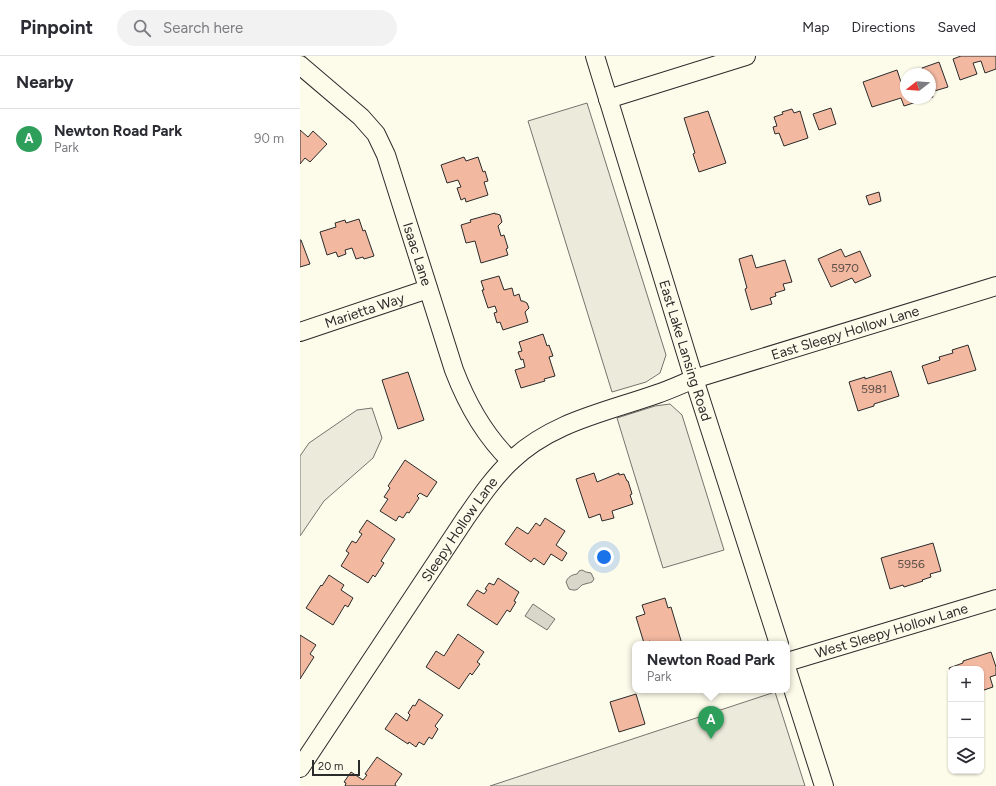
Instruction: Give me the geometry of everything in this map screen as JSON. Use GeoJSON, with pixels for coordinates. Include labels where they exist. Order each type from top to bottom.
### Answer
{"type":"FeatureCollection","features":[{"type":"Feature","properties":{"kind":"street","name":"East Lake Lansing Road"},"geometry":{"type":"LineString","coordinates":[[595,56],[694,379],[778,641]]}},
{"type":"Feature","properties":{"kind":"street"},"geometry":{"type":"LineString","coordinates":[[608,100],[746,56]]}},
{"type":"Feature","properties":{"kind":"street","name":"Isaac Lane"},"geometry":{"type":"LineString","coordinates":[[300,65],[361,117],[376,134],[386,154],[428,289],[463,394],[476,418],[496,447],[511,461]]}},
{"type":"Feature","properties":{"kind":"street","name":"East Sleepy Hollow Lane"},"geometry":{"type":"LineString","coordinates":[[694,379],[996,286]]}},
{"type":"Feature","properties":{"kind":"street","name":"Marietta Way"},"geometry":{"type":"LineString","coordinates":[[300,332],[428,289]]}},
{"type":"Feature","properties":{"kind":"street","name":"Sleepy Hollow Lane"},"geometry":{"type":"LineString","coordinates":[[300,768],[465,519],[487,488],[511,461],[533,443],[564,426],[598,413],[658,394],[694,379]]}},
{"type":"Feature","properties":{"kind":"street","name":"West Sleepy Hollow Lane"},"geometry":{"type":"LineString","coordinates":[[790,661],[996,599]]}},
{"type":"Feature","properties":{"kind":"street"},"geometry":{"type":"LineString","coordinates":[[790,679],[824,786]]}},
{"type":"Feature","properties":{"kind":"shaded area"},"geometry":{"type":"Polygon","coordinates":[[[587,103],[666,355],[660,373],[646,382],[612,392],[528,121],[587,103]]]}},
{"type":"Feature","properties":{"kind":"shaded area"},"geometry":{"type":"Polygon","coordinates":[[[670,404],[682,415],[724,550],[663,568],[617,418],[655,406],[670,404]]]}},
{"type":"Feature","properties":{"kind":"shaded area"},"geometry":{"type":"Polygon","coordinates":[[[372,408],[382,438],[373,458],[324,501],[300,536],[300,456],[309,443],[357,410],[372,408]]]}},
{"type":"Feature","properties":{"kind":"shaded area"},"geometry":{"type":"Polygon","coordinates":[[[582,570],[591,573],[594,579],[592,582],[575,590],[569,589],[566,582],[568,579],[582,570]]]}},
{"type":"Feature","properties":{"kind":"shaded area"},"geometry":{"type":"Polygon","coordinates":[[[533,604],[555,619],[547,630],[525,616],[533,604]]]}},
{"type":"Feature","properties":{"kind":"shaded area"},"geometry":{"type":"Polygon","coordinates":[[[775,693],[805,786],[490,786],[775,693]]]}},
{"type":"Feature","properties":{"kind":"building"},"geometry":{"type":"Polygon","coordinates":[[[961,56],[996,56],[996,69],[985,73],[981,61],[973,63],[977,74],[960,80],[953,59],[961,56]]]}},
{"type":"Feature","properties":{"kind":"building"},"geometry":{"type":"Polygon","coordinates":[[[939,62],[948,87],[936,91],[936,68],[922,68],[939,62]]]}},
{"type":"Feature","properties":{"kind":"building"},"geometry":{"type":"Polygon","coordinates":[[[897,70],[900,79],[900,98],[872,107],[863,82],[897,70]]]}},
{"type":"Feature","properties":{"kind":"building"},"geometry":{"type":"Polygon","coordinates":[[[831,108],[836,124],[819,130],[813,114],[831,108]]]}},
{"type":"Feature","properties":{"kind":"building"},"geometry":{"type":"Polygon","coordinates":[[[792,109],[794,113],[800,111],[808,138],[784,146],[779,133],[775,134],[773,127],[777,126],[774,117],[783,114],[782,112],[792,109]]]}},
{"type":"Feature","properties":{"kind":"building"},"geometry":{"type":"Polygon","coordinates":[[[708,111],[726,163],[699,172],[693,154],[695,153],[684,118],[708,111]]]}},
{"type":"Feature","properties":{"kind":"building"},"geometry":{"type":"Polygon","coordinates":[[[300,130],[308,137],[313,131],[327,144],[310,162],[305,158],[300,164],[300,130]]]}},
{"type":"Feature","properties":{"kind":"building"},"geometry":{"type":"Polygon","coordinates":[[[464,157],[466,161],[478,157],[488,181],[484,182],[488,195],[466,202],[465,198],[461,200],[457,188],[461,187],[458,180],[447,183],[441,165],[464,157]]]}},
{"type":"Feature","properties":{"kind":"building"},"geometry":{"type":"Polygon","coordinates":[[[879,192],[881,201],[869,205],[866,196],[879,192]]]}},
{"type":"Feature","properties":{"kind":"building"},"geometry":{"type":"Polygon","coordinates":[[[495,213],[500,215],[502,222],[498,226],[501,236],[504,235],[508,248],[506,249],[508,255],[481,263],[475,241],[466,243],[461,225],[471,222],[470,220],[495,213]]]}},
{"type":"Feature","properties":{"kind":"building"},"geometry":{"type":"Polygon","coordinates":[[[359,219],[363,231],[365,230],[374,256],[364,259],[363,257],[356,259],[352,248],[345,250],[346,254],[338,257],[336,252],[327,255],[320,232],[336,227],[335,223],[345,220],[346,223],[359,219]]]}},
{"type":"Feature","properties":{"kind":"building"},"geometry":{"type":"Polygon","coordinates":[[[300,240],[310,264],[300,267],[300,240]]]}},
{"type":"Feature","properties":{"kind":"building"},"geometry":{"type":"Polygon","coordinates":[[[841,249],[845,257],[860,251],[871,276],[855,283],[852,278],[831,287],[818,259],[841,249]]]}},
{"type":"Feature","properties":{"kind":"building"},"geometry":{"type":"Polygon","coordinates":[[[752,255],[756,268],[785,260],[792,282],[783,284],[785,290],[775,293],[776,296],[770,298],[772,304],[751,310],[739,259],[752,255]]]}},
{"type":"Feature","properties":{"kind":"building"},"geometry":{"type":"Polygon","coordinates":[[[499,276],[504,290],[512,288],[514,296],[519,294],[521,301],[527,303],[529,308],[525,312],[528,322],[503,330],[500,322],[497,323],[494,313],[497,312],[495,306],[488,308],[482,290],[484,290],[481,281],[499,276]]]}},
{"type":"Feature","properties":{"kind":"building"},"geometry":{"type":"Polygon","coordinates":[[[543,334],[547,346],[549,345],[553,356],[549,357],[555,376],[544,379],[545,381],[521,388],[515,370],[525,367],[523,359],[521,360],[518,352],[522,351],[519,342],[543,334]]]}},
{"type":"Feature","properties":{"kind":"building"},"geometry":{"type":"Polygon","coordinates":[[[968,345],[976,370],[928,384],[922,366],[940,360],[939,357],[953,353],[952,350],[968,345]]]}},
{"type":"Feature","properties":{"kind":"building"},"geometry":{"type":"Polygon","coordinates":[[[891,371],[899,396],[858,411],[849,382],[891,371]]]}},
{"type":"Feature","properties":{"kind":"building"},"geometry":{"type":"Polygon","coordinates":[[[408,372],[424,420],[398,429],[382,380],[408,372]]]}},
{"type":"Feature","properties":{"kind":"building"},"geometry":{"type":"Polygon","coordinates":[[[405,460],[437,482],[427,497],[420,493],[417,496],[419,498],[409,513],[407,512],[403,518],[399,516],[396,521],[380,511],[388,499],[384,497],[390,488],[388,486],[405,460]]]}},
{"type":"Feature","properties":{"kind":"building"},"geometry":{"type":"Polygon","coordinates":[[[594,473],[597,482],[619,473],[619,475],[624,474],[632,494],[630,495],[633,504],[612,511],[614,518],[602,521],[600,514],[589,518],[576,479],[594,473]]]}},
{"type":"Feature","properties":{"kind":"building"},"geometry":{"type":"Polygon","coordinates":[[[545,518],[565,531],[556,545],[567,553],[562,561],[551,554],[544,565],[534,558],[531,562],[505,544],[517,527],[528,534],[536,523],[540,526],[545,518]]]}},
{"type":"Feature","properties":{"kind":"building"},"geometry":{"type":"Polygon","coordinates":[[[367,520],[395,539],[381,561],[384,563],[375,577],[373,575],[368,583],[341,566],[349,553],[346,551],[352,541],[356,543],[362,534],[359,532],[367,520]]]}},
{"type":"Feature","properties":{"kind":"building"},"geometry":{"type":"Polygon","coordinates":[[[933,543],[941,571],[930,574],[931,577],[922,580],[923,581],[904,587],[903,585],[890,589],[881,558],[933,543]]]}},
{"type":"Feature","properties":{"kind":"building"},"geometry":{"type":"Polygon","coordinates":[[[329,575],[344,585],[341,590],[353,598],[348,607],[345,605],[333,625],[306,608],[329,575]]]}},
{"type":"Feature","properties":{"kind":"building"},"geometry":{"type":"Polygon","coordinates":[[[498,578],[519,592],[514,601],[516,602],[510,612],[507,610],[497,625],[467,605],[477,590],[484,594],[489,583],[494,585],[498,578]]]}},
{"type":"Feature","properties":{"kind":"building"},"geometry":{"type":"Polygon","coordinates":[[[665,598],[668,608],[671,607],[681,641],[643,641],[636,617],[645,614],[642,605],[665,598]]]}},
{"type":"Feature","properties":{"kind":"building"},"geometry":{"type":"Polygon","coordinates":[[[458,634],[484,652],[477,662],[480,664],[472,675],[470,673],[459,689],[426,667],[436,651],[444,656],[458,634]]]}},
{"type":"Feature","properties":{"kind":"building"},"geometry":{"type":"Polygon","coordinates":[[[300,635],[316,645],[310,654],[314,657],[300,679],[300,635]]]}},
{"type":"Feature","properties":{"kind":"building"},"geometry":{"type":"Polygon","coordinates":[[[991,652],[996,667],[996,675],[990,677],[993,687],[984,690],[984,666],[955,666],[963,663],[963,661],[991,652]]]}},
{"type":"Feature","properties":{"kind":"building"},"geometry":{"type":"Polygon","coordinates":[[[636,694],[645,724],[619,732],[610,702],[636,694]]]}},
{"type":"Feature","properties":{"kind":"building"},"geometry":{"type":"Polygon","coordinates":[[[419,699],[443,715],[435,726],[438,729],[432,739],[429,737],[424,745],[419,742],[416,747],[409,742],[408,744],[385,729],[396,713],[407,721],[410,715],[408,713],[419,699]]]}},
{"type":"Feature","properties":{"kind":"building"},"geometry":{"type":"Polygon","coordinates":[[[377,757],[402,774],[395,784],[396,786],[345,786],[346,783],[344,782],[351,772],[363,780],[367,775],[365,774],[377,757]]]}},
{"type":"Feature","properties":{"kind":"place","name":"Newton Road Park"},"geometry":{"type":"Point","coordinates":[711,739]}}]}
